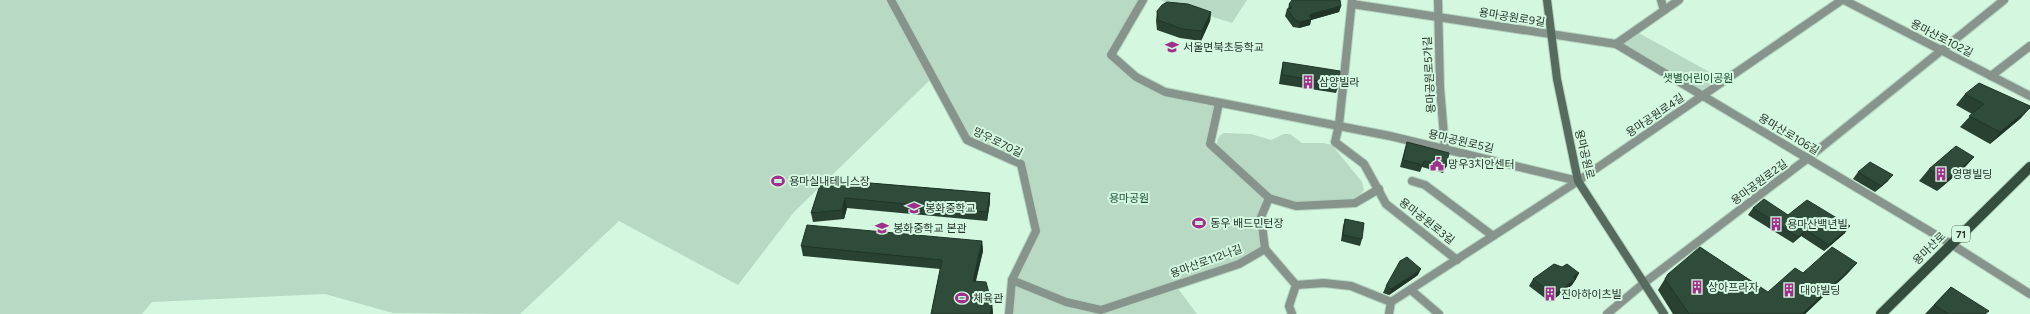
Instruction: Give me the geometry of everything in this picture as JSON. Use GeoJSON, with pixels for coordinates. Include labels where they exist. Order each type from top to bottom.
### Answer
{"type":"FeatureCollection","features":[{"type":"Feature","properties":{"kind":"main road","name":"용마산로"},"geometry":{"type":"LineString","coordinates":[[1881,314],[2030,167]]}},
{"type":"Feature","properties":{"kind":"street","name":"망우로70길"},"geometry":{"type":"LineString","coordinates":[[891,0],[967,140],[1021,164],[1036,232],[1012,280],[1009,314]]}},
{"type":"Feature","properties":{"kind":"street","name":"용마공원로5길"},"geometry":{"type":"LineString","coordinates":[[1144,0],[1111,55],[1136,77],[1164,92],[1339,125],[1445,148],[1578,181]]}},
{"type":"Feature","properties":{"kind":"street","name":"용마공원로5가길"},"geometry":{"type":"LineString","coordinates":[[1438,0],[1445,148]]}},
{"type":"Feature","properties":{"kind":"street","name":"용마공원로"},"geometry":{"type":"LineString","coordinates":[[1547,0],[1550,34],[1557,79],[1578,181],[1664,314]]}},
{"type":"Feature","properties":{"kind":"street"},"geometry":{"type":"LineString","coordinates":[[1661,0],[1664,10]]}},
{"type":"Feature","properties":{"kind":"street"},"geometry":{"type":"LineString","coordinates":[[1616,44],[1679,0]]}},
{"type":"Feature","properties":{"kind":"street","name":"용마산로102길"},"geometry":{"type":"LineString","coordinates":[[1843,0],[2030,96]]}},
{"type":"Feature","properties":{"kind":"street","name":"용마공원로4길"},"geometry":{"type":"LineString","coordinates":[[1578,181],[1843,0]]}},
{"type":"Feature","properties":{"kind":"street","name":"용마공원로2길"},"geometry":{"type":"LineString","coordinates":[[1607,314],[1644,283],[1808,158],[2004,0]]}},
{"type":"Feature","properties":{"kind":"street","name":"용마공원로9길"},"geometry":{"type":"LineString","coordinates":[[1352,2],[1616,44]]}},
{"type":"Feature","properties":{"kind":"street"},"geometry":{"type":"LineString","coordinates":[[1339,125],[1352,2]]}},
{"type":"Feature","properties":{"kind":"street","name":"용마산로106길"},"geometry":{"type":"LineString","coordinates":[[1616,44],[1951,244],[2030,294]]}},
{"type":"Feature","properties":{"kind":"street"},"geometry":{"type":"LineString","coordinates":[[1991,76],[2030,46]]}},
{"type":"Feature","properties":{"kind":"street"},"geometry":{"type":"LineString","coordinates":[[1219,103],[1210,144],[1269,198],[1301,207],[1355,203],[1378,189]]}},
{"type":"Feature","properties":{"kind":"street","name":"용마공원로3길"},"geometry":{"type":"LineString","coordinates":[[1339,125],[1335,141],[1336,143],[1364,164],[1386,204],[1457,260]]}},
{"type":"Feature","properties":{"kind":"street","name":"용마공원로3길"},"geometry":{"type":"LineString","coordinates":[[1412,181],[1425,185],[1493,236]]}},
{"type":"Feature","properties":{"kind":"street","name":"용마공원로3길"},"geometry":{"type":"LineString","coordinates":[[1391,302],[1578,181]]}},
{"type":"Feature","properties":{"kind":"street"},"geometry":{"type":"LineString","coordinates":[[1269,198],[1261,217],[1265,249],[1296,285]]}},
{"type":"Feature","properties":{"kind":"street","name":"용마산로112나길"},"geometry":{"type":"LineString","coordinates":[[1012,280],[1066,302],[1101,310],[1239,264],[1265,249]]}},
{"type":"Feature","properties":{"kind":"street"},"geometry":{"type":"LineString","coordinates":[[1296,285],[1324,283],[1351,286],[1391,302],[1389,314]]}},
{"type":"Feature","properties":{"kind":"street"},"geometry":{"type":"LineString","coordinates":[[1292,314],[1289,306],[1296,285]]}},
{"type":"Feature","properties":{"kind":"street"},"geometry":{"type":"LineString","coordinates":[[1411,290],[1439,314]]}},
{"type":"Feature","properties":{"kind":"green space","name":"용마공원"},"geometry":{"type":"Polygon","coordinates":[[[0,0],[1143,0],[1111,55],[1136,77],[1165,91],[1219,103],[1210,144],[1269,198],[1261,217],[1265,249],[1239,264],[1176,286],[1197,314],[1009,314],[1012,280],[1036,231],[1021,164],[967,140],[933,77],[794,212],[738,285],[619,221],[520,314],[393,313],[325,294],[152,302],[142,314],[0,314],[0,0]]]}},
{"type":"Feature","properties":{"kind":"green space"},"geometry":{"type":"Polygon","coordinates":[[[1160,0],[1247,0],[1232,23],[1160,0]]]}},
{"type":"Feature","properties":{"kind":"green space","name":"샛별어린이공원"},"geometry":{"type":"Polygon","coordinates":[[[1637,32],[1724,80],[1702,95],[1617,45],[1637,32]]]}},
{"type":"Feature","properties":{"kind":"green space"},"geometry":{"type":"Polygon","coordinates":[[[1224,133],[1251,134],[1271,140],[1284,134],[1290,134],[1302,143],[1323,143],[1332,145],[1362,182],[1364,190],[1359,196],[1352,199],[1297,202],[1271,195],[1219,148],[1217,144],[1218,139],[1224,133]]]}},
{"type":"Feature","properties":{"kind":"building"},"geometry":{"type":"Polygon","coordinates":[[[1292,0],[1340,0],[1341,6],[1311,14],[1309,16],[1312,19],[1300,22],[1295,20],[1287,9],[1292,8],[1289,4],[1292,0]]]}},
{"type":"Feature","properties":{"kind":"building"},"geometry":{"type":"Polygon","coordinates":[[[1167,2],[1188,4],[1211,12],[1202,31],[1182,29],[1158,20],[1157,11],[1167,2]]]}},
{"type":"Feature","properties":{"kind":"building"},"geometry":{"type":"Polygon","coordinates":[[[1283,62],[1340,71],[1339,84],[1282,75],[1283,62]]]}},
{"type":"Feature","properties":{"kind":"building"},"geometry":{"type":"Polygon","coordinates":[[[1979,83],[2030,106],[2030,108],[2000,132],[1969,116],[1984,104],[1965,94],[1979,83]]]}},
{"type":"Feature","properties":{"kind":"building"},"geometry":{"type":"Polygon","coordinates":[[[1407,142],[1449,153],[1446,167],[1424,161],[1423,165],[1403,160],[1407,142]]]}},
{"type":"Feature","properties":{"kind":"building"},"geometry":{"type":"Polygon","coordinates":[[[1956,146],[1974,157],[1947,180],[1929,169],[1956,146]]]}},
{"type":"Feature","properties":{"kind":"building"},"geometry":{"type":"Polygon","coordinates":[[[1870,162],[1893,175],[1881,186],[1858,172],[1870,162]]]}},
{"type":"Feature","properties":{"kind":"building"},"geometry":{"type":"Polygon","coordinates":[[[822,179],[990,193],[987,212],[845,198],[842,210],[811,213],[822,179]]]}},
{"type":"Feature","properties":{"kind":"building"},"geometry":{"type":"Polygon","coordinates":[[[1764,199],[1788,215],[1807,200],[1850,226],[1829,245],[1806,230],[1798,237],[1753,208],[1764,199]]]}},
{"type":"Feature","properties":{"kind":"building"},"geometry":{"type":"Polygon","coordinates":[[[1345,219],[1364,223],[1362,239],[1343,235],[1345,219]]]}},
{"type":"Feature","properties":{"kind":"building"},"geometry":{"type":"Polygon","coordinates":[[[807,225],[982,241],[973,281],[986,282],[992,304],[990,314],[931,314],[942,260],[801,246],[807,225]]]}},
{"type":"Feature","properties":{"kind":"building"},"geometry":{"type":"Polygon","coordinates":[[[1700,247],[1768,292],[1795,268],[1803,273],[1832,247],[1857,263],[1802,314],[1689,314],[1665,279],[1668,274],[1700,247]]]}},
{"type":"Feature","properties":{"kind":"building"},"geometry":{"type":"Polygon","coordinates":[[[1407,257],[1421,269],[1391,289],[1386,286],[1400,261],[1407,257]]]}},
{"type":"Feature","properties":{"kind":"building","name":"진아하이츠빌"},"geometry":{"type":"Polygon","coordinates":[[[1554,264],[1562,267],[1567,264],[1579,273],[1573,277],[1576,279],[1554,295],[1533,279],[1554,264]]]}},
{"type":"Feature","properties":{"kind":"building"},"geometry":{"type":"Polygon","coordinates":[[[1951,287],[1989,311],[1985,314],[1949,314],[1934,305],[1951,287]]]}},
{"type":"Feature","properties":{"kind":"place","name":"서울면북초등학교"},"geometry":{"type":"Point","coordinates":[1172,47]}},
{"type":"Feature","properties":{"kind":"place","name":"삼양빌라"},"geometry":{"type":"Point","coordinates":[1308,82]}},
{"type":"Feature","properties":{"kind":"place","name":"망우3치안센터"},"geometry":{"type":"Point","coordinates":[1437,164]}},
{"type":"Feature","properties":{"kind":"place","name":"영명빌딩"},"geometry":{"type":"Point","coordinates":[1941,174]}},
{"type":"Feature","properties":{"kind":"place","name":"용마실내테니스장"},"geometry":{"type":"Point","coordinates":[778,181]}},
{"type":"Feature","properties":{"kind":"place","name":"봉화중학교"},"geometry":{"type":"Point","coordinates":[914,208]}},
{"type":"Feature","properties":{"kind":"place","name":"동우 배드민턴장"},"geometry":{"type":"Point","coordinates":[1199,223]}},
{"type":"Feature","properties":{"kind":"place","name":"용마산백년빌"},"geometry":{"type":"Point","coordinates":[1776,224]}},
{"type":"Feature","properties":{"kind":"place","name":"봉화중학교 본관"},"geometry":{"type":"Point","coordinates":[882,228]}},
{"type":"Feature","properties":{"kind":"place","name":"상아프라자"},"geometry":{"type":"Point","coordinates":[1697,287]}},
{"type":"Feature","properties":{"kind":"place","name":"대야빌딩"},"geometry":{"type":"Point","coordinates":[1789,290]}},
{"type":"Feature","properties":{"kind":"place","name":"진아하이츠빌"},"geometry":{"type":"Point","coordinates":[1550,294]}},
{"type":"Feature","properties":{"kind":"place","name":"체육관"},"geometry":{"type":"Point","coordinates":[962,298]}}]}
